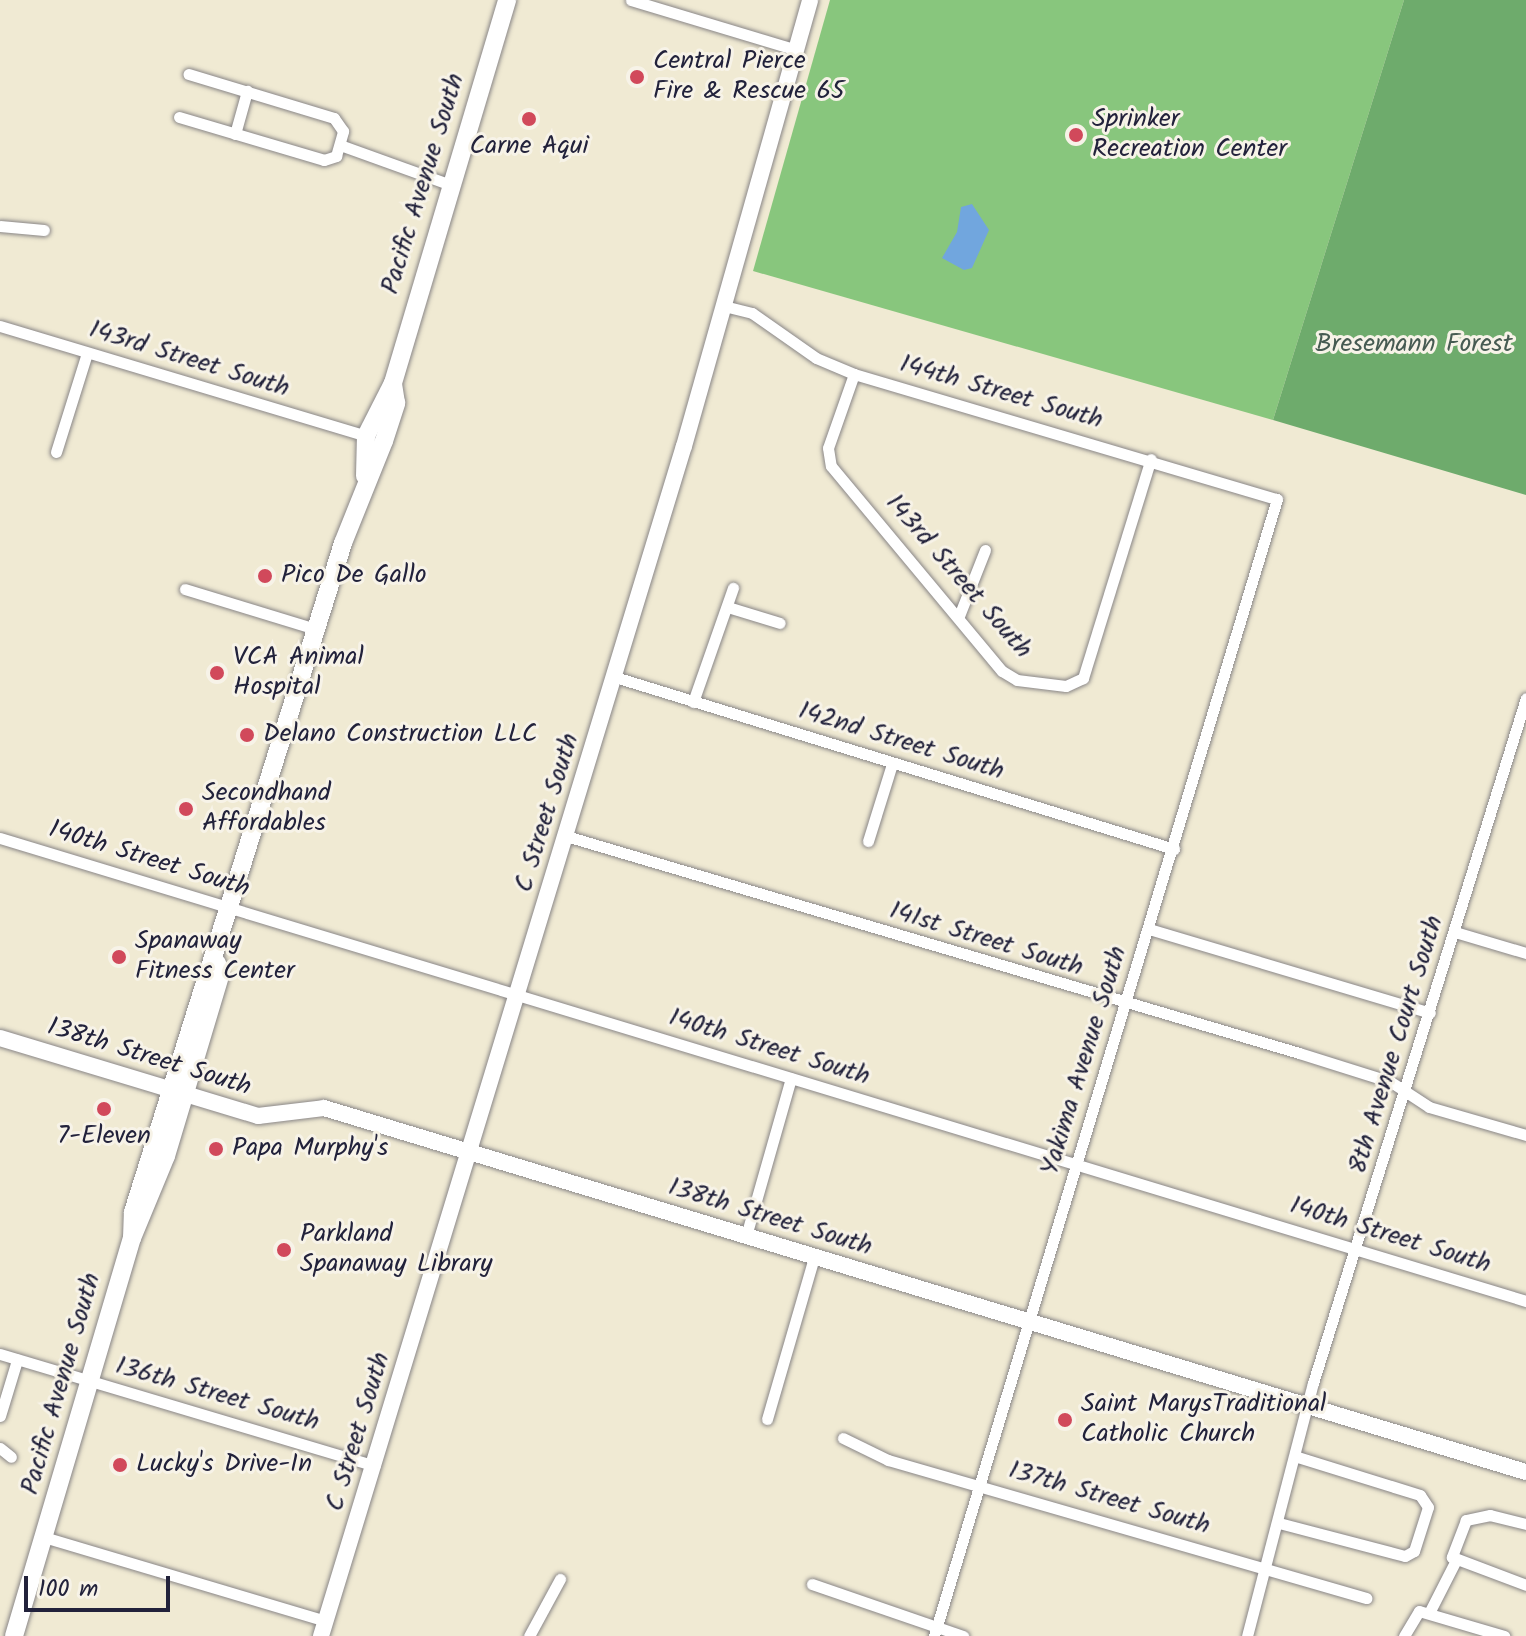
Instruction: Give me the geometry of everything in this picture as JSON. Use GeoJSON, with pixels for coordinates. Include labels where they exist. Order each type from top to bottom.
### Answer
{"type":"FeatureCollection","features":[{"type":"Feature","properties":{"kind":"main road","name":"Pacific Avenue South"},"geometry":{"type":"LineString","coordinates":[[14,1636],[132,1238],[147,1216],[178,1092],[316,629],[365,476],[366,436],[393,383],[507,0]]}},
{"type":"Feature","properties":{"kind":"main road","name":"Pacific Avenue South"},"geometry":{"type":"LineString","coordinates":[[365,476],[377,463],[396,403],[393,383]]}},
{"type":"Feature","properties":{"kind":"street"},"geometry":{"type":"LineString","coordinates":[[631,0],[797,50]]}},
{"type":"Feature","properties":{"kind":"street","name":"C Street South"},"geometry":{"type":"LineString","coordinates":[[323,1629],[615,677],[810,0]]}},
{"type":"Feature","properties":{"kind":"street"},"geometry":{"type":"LineString","coordinates":[[179,117],[324,160],[340,145],[342,121],[188,74]]}},
{"type":"Feature","properties":{"kind":"street"},"geometry":{"type":"LineString","coordinates":[[235,134],[247,91]]}},
{"type":"Feature","properties":{"kind":"street"},"geometry":{"type":"LineString","coordinates":[[340,145],[451,185]]}},
{"type":"Feature","properties":{"kind":"street"},"geometry":{"type":"LineString","coordinates":[[0,226],[44,230]]}},
{"type":"Feature","properties":{"kind":"street","name":"144th Street South"},"geometry":{"type":"LineString","coordinates":[[724,306],[752,313],[816,358],[854,374],[1151,459],[1277,499]]}},
{"type":"Feature","properties":{"kind":"street","name":"143rd Street South"},"geometry":{"type":"LineString","coordinates":[[0,326],[366,436]]}},
{"type":"Feature","properties":{"kind":"street"},"geometry":{"type":"LineString","coordinates":[[56,452],[87,353]]}},
{"type":"Feature","properties":{"kind":"street","name":"143rd Street South"},"geometry":{"type":"LineString","coordinates":[[854,374],[828,448],[831,466],[1017,680],[1073,684],[1094,650],[1151,459]]}},
{"type":"Feature","properties":{"kind":"street","name":"Yakima Avenue South"},"geometry":{"type":"LineString","coordinates":[[936,1632],[1277,499]]}},
{"type":"Feature","properties":{"kind":"street"},"geometry":{"type":"LineString","coordinates":[[959,616],[985,550]]}},
{"type":"Feature","properties":{"kind":"street"},"geometry":{"type":"LineString","coordinates":[[693,702],[733,588]]}},
{"type":"Feature","properties":{"kind":"street"},"geometry":{"type":"LineString","coordinates":[[185,589],[316,629]]}},
{"type":"Feature","properties":{"kind":"street"},"geometry":{"type":"LineString","coordinates":[[728,607],[780,623]]}},
{"type":"Feature","properties":{"kind":"street","name":"142nd Street South"},"geometry":{"type":"LineString","coordinates":[[615,677],[1174,849]]}},
{"type":"Feature","properties":{"kind":"street","name":"8th Avenue Court South"},"geometry":{"type":"LineString","coordinates":[[1247,1636],[1356,1249],[1525,702]]}},
{"type":"Feature","properties":{"kind":"street"},"geometry":{"type":"LineString","coordinates":[[868,841],[892,764]]}},
{"type":"Feature","properties":{"kind":"street","name":"141st Street South"},"geometry":{"type":"LineString","coordinates":[[566,836],[1365,1074],[1406,1094],[1526,1135]]}},
{"type":"Feature","properties":{"kind":"street","name":"140th Street South"},"geometry":{"type":"LineString","coordinates":[[0,838],[1077,1162],[1526,1301]]}},
{"type":"Feature","properties":{"kind":"street"},"geometry":{"type":"LineString","coordinates":[[1149,929],[1430,1013]]}},
{"type":"Feature","properties":{"kind":"street"},"geometry":{"type":"LineString","coordinates":[[1455,932],[1526,953]]}},
{"type":"Feature","properties":{"kind":"street","name":"138th Street South"},"geometry":{"type":"LineString","coordinates":[[0,1038],[262,1117],[317,1106],[1526,1472]]}},
{"type":"Feature","properties":{"kind":"street"},"geometry":{"type":"LineString","coordinates":[[746,1236],[791,1078]]}},
{"type":"Feature","properties":{"kind":"street"},"geometry":{"type":"LineString","coordinates":[[767,1419],[814,1257]]}},
{"type":"Feature","properties":{"kind":"street","name":"136th Street South"},"geometry":{"type":"LineString","coordinates":[[0,1354],[375,1466]]}},
{"type":"Feature","properties":{"kind":"street"},"geometry":{"type":"LineString","coordinates":[[0,1416],[17,1360]]}},
{"type":"Feature","properties":{"kind":"street","name":"137th Street South"},"geometry":{"type":"LineString","coordinates":[[843,1438],[858,1451],[981,1484],[1367,1598]]}},
{"type":"Feature","properties":{"kind":"street"},"geometry":{"type":"LineString","coordinates":[[0,1448],[11,1457]]}},
{"type":"Feature","properties":{"kind":"street"},"geometry":{"type":"LineString","coordinates":[[1279,1523],[1405,1556],[1414,1551],[1428,1507],[1420,1495],[1297,1457]]}},
{"type":"Feature","properties":{"kind":"street"},"geometry":{"type":"LineString","coordinates":[[1404,1636],[1424,1612],[1455,1562],[1466,1520],[1490,1515],[1526,1524]]}},
{"type":"Feature","properties":{"kind":"street"},"geometry":{"type":"LineString","coordinates":[[44,1537],[323,1629]]}},
{"type":"Feature","properties":{"kind":"street"},"geometry":{"type":"LineString","coordinates":[[1455,1562],[1526,1585]]}},
{"type":"Feature","properties":{"kind":"street"},"geometry":{"type":"LineString","coordinates":[[529,1636],[541,1603],[560,1579]]}},
{"type":"Feature","properties":{"kind":"street"},"geometry":{"type":"LineString","coordinates":[[812,1584],[936,1632],[963,1636]]}},
{"type":"Feature","properties":{"kind":"street"},"geometry":{"type":"LineString","coordinates":[[1424,1612],[1504,1636]]}},
{"type":"Feature","properties":{"kind":"green space","name":"Sprinker Recreation Center"},"geometry":{"type":"Polygon","coordinates":[[[830,0],[1404,0],[1273,420],[753,271],[830,0]]]}},
{"type":"Feature","properties":{"kind":"green space","name":"Bresemann Forest"},"geometry":{"type":"Polygon","coordinates":[[[1404,0],[1526,0],[1526,495],[1273,420],[1404,0]]]}},
{"type":"Feature","properties":{"kind":"water"},"geometry":{"type":"Polygon","coordinates":[[[972,204],[989,230],[972,268],[964,270],[942,258],[957,232],[961,207],[972,204]]]}},
{"type":"Feature","properties":{"kind":"place","name":"Central Pierce Fire & Rescue 65"},"geometry":{"type":"Point","coordinates":[637,77]}},
{"type":"Feature","properties":{"kind":"place","name":"Carne Aqui"},"geometry":{"type":"Point","coordinates":[529,119]}},
{"type":"Feature","properties":{"kind":"place","name":"Sprinker Recreation Center"},"geometry":{"type":"Point","coordinates":[1076,135]}},
{"type":"Feature","properties":{"kind":"place","name":"Pico De Gallo"},"geometry":{"type":"Point","coordinates":[265,576]}},
{"type":"Feature","properties":{"kind":"place","name":"VCA Animal Hospital"},"geometry":{"type":"Point","coordinates":[217,673]}},
{"type":"Feature","properties":{"kind":"place","name":"Delano Construction LLC"},"geometry":{"type":"Point","coordinates":[247,735]}},
{"type":"Feature","properties":{"kind":"place","name":"Secondhand Affordables"},"geometry":{"type":"Point","coordinates":[186,809]}},
{"type":"Feature","properties":{"kind":"place","name":"Spanaway Fitness Center"},"geometry":{"type":"Point","coordinates":[119,957]}},
{"type":"Feature","properties":{"kind":"place","name":"7-Eleven"},"geometry":{"type":"Point","coordinates":[104,1109]}},
{"type":"Feature","properties":{"kind":"place","name":"Papa Murphy's"},"geometry":{"type":"Point","coordinates":[216,1149]}},
{"type":"Feature","properties":{"kind":"place","name":"Parkland Spanaway Library"},"geometry":{"type":"Point","coordinates":[284,1250]}},
{"type":"Feature","properties":{"kind":"place","name":"Saint MarysTraditional Catholic Church"},"geometry":{"type":"Point","coordinates":[1065,1420]}},
{"type":"Feature","properties":{"kind":"place","name":"Lucky's Drive-In"},"geometry":{"type":"Point","coordinates":[120,1465]}}]}
